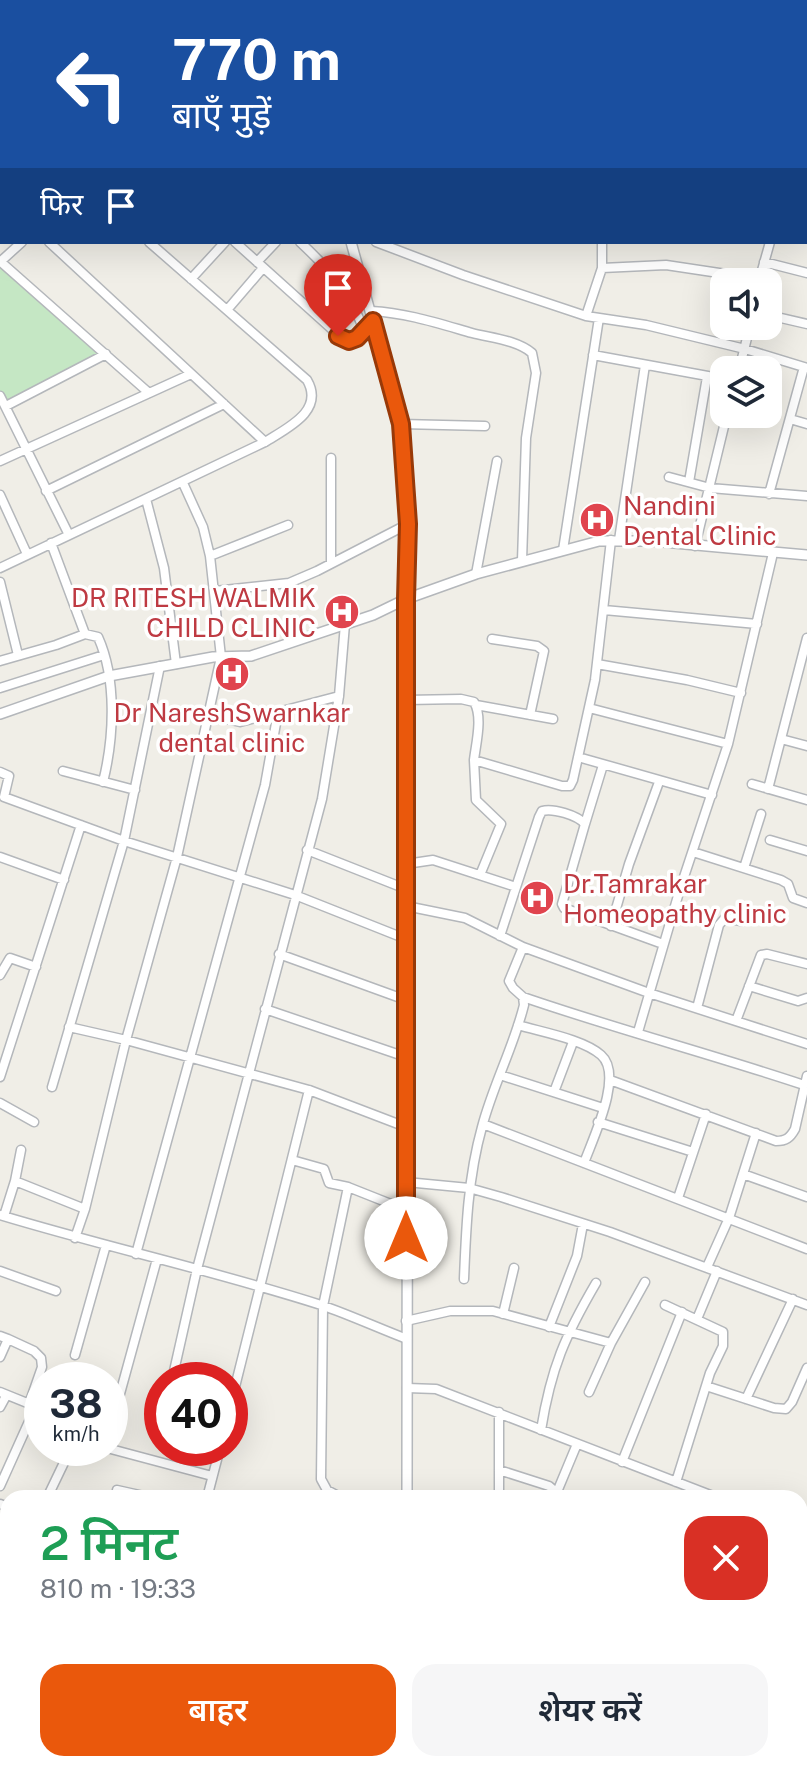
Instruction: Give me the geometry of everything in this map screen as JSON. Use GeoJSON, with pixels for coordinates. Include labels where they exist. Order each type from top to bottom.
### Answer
{"type":"FeatureCollection","features":[{"type":"Feature","properties":{"kind":"street"},"geometry":{"type":"LineString","coordinates":[[20,244],[0,262],[149,393]]}},
{"type":"Feature","properties":{"kind":"street"},"geometry":{"type":"LineString","coordinates":[[51,244],[265,442]]}},
{"type":"Feature","properties":{"kind":"street"},"geometry":{"type":"LineString","coordinates":[[0,568],[265,442],[305,415],[310,406],[312,389],[307,380],[151,244]]}},
{"type":"Feature","properties":{"kind":"street"},"geometry":{"type":"LineString","coordinates":[[191,279],[223,244]]}},
{"type":"Feature","properties":{"kind":"street"},"geometry":{"type":"LineString","coordinates":[[237,244],[338,336],[349,341],[357,338],[372,316]]}},
{"type":"Feature","properties":{"kind":"street"},"geometry":{"type":"LineString","coordinates":[[227,310],[275,244]]}},
{"type":"Feature","properties":{"kind":"street"},"geometry":{"type":"LineString","coordinates":[[302,244],[339,280],[364,330]]}},
{"type":"Feature","properties":{"kind":"street"},"geometry":{"type":"LineString","coordinates":[[352,244],[401,424],[408,524],[407,1490]]}},
{"type":"Feature","properties":{"kind":"street"},"geometry":{"type":"LineString","coordinates":[[381,244],[586,316],[646,325],[806,367],[769,494]]}},
{"type":"Feature","properties":{"kind":"street"},"geometry":{"type":"LineString","coordinates":[[586,316],[602,268],[602,244]]}},
{"type":"Feature","properties":{"kind":"street"},"geometry":{"type":"LineString","coordinates":[[762,268],[769,244]]}},
{"type":"Feature","properties":{"kind":"street"},"geometry":{"type":"LineString","coordinates":[[764,262],[807,273]]}},
{"type":"Feature","properties":{"kind":"street"},"geometry":{"type":"LineString","coordinates":[[602,268],[666,265],[710,273]]}},
{"type":"Feature","properties":{"kind":"street"},"geometry":{"type":"LineString","coordinates":[[372,316],[426,318],[517,345],[532,353],[536,373],[526,438],[522,561]]}},
{"type":"Feature","properties":{"kind":"street"},"geometry":{"type":"LineString","coordinates":[[563,550],[599,318]]}},
{"type":"Feature","properties":{"kind":"street"},"geometry":{"type":"LineString","coordinates":[[782,318],[807,324]]}},
{"type":"Feature","properties":{"kind":"street"},"geometry":{"type":"LineString","coordinates":[[743,356],[747,340]]}},
{"type":"Feature","properties":{"kind":"street"},"geometry":{"type":"LineString","coordinates":[[6,406],[106,354]]}},
{"type":"Feature","properties":{"kind":"street"},"geometry":{"type":"LineString","coordinates":[[593,355],[710,377]]}},
{"type":"Feature","properties":{"kind":"street"},"geometry":{"type":"LineString","coordinates":[[474,760],[567,787],[573,780],[597,664],[645,365]]}},
{"type":"Feature","properties":{"kind":"street"},"geometry":{"type":"LineString","coordinates":[[0,461],[191,374]]}},
{"type":"Feature","properties":{"kind":"street"},"geometry":{"type":"LineString","coordinates":[[689,482],[707,377]]}},
{"type":"Feature","properties":{"kind":"street"},"geometry":{"type":"LineString","coordinates":[[0,396],[69,535]]}},
{"type":"Feature","properties":{"kind":"street"},"geometry":{"type":"LineString","coordinates":[[46,491],[224,404]]}},
{"type":"Feature","properties":{"kind":"street"},"geometry":{"type":"LineString","coordinates":[[790,419],[807,424]]}},
{"type":"Feature","properties":{"kind":"street"},"geometry":{"type":"LineString","coordinates":[[401,424],[485,426]]}},
{"type":"Feature","properties":{"kind":"street"},"geometry":{"type":"LineString","coordinates":[[695,546],[723,428]]}},
{"type":"Feature","properties":{"kind":"street"},"geometry":{"type":"LineString","coordinates":[[331,458],[331,562]]}},
{"type":"Feature","properties":{"kind":"street"},"geometry":{"type":"LineString","coordinates":[[476,574],[497,461]]}},
{"type":"Feature","properties":{"kind":"street"},"geometry":{"type":"LineString","coordinates":[[669,477],[710,488],[807,496]]}},
{"type":"Feature","properties":{"kind":"street"},"geometry":{"type":"LineString","coordinates":[[71,1237],[82,1209],[177,857],[221,657],[210,556],[203,527],[183,483]]}},
{"type":"Feature","properties":{"kind":"street"},"geometry":{"type":"LineString","coordinates":[[1,499],[27,554]]}},
{"type":"Feature","properties":{"kind":"street"},"geometry":{"type":"LineString","coordinates":[[146,499],[164,568],[176,664]]}},
{"type":"Feature","properties":{"kind":"street"},"geometry":{"type":"LineString","coordinates":[[215,591],[289,583],[408,524]]}},
{"type":"Feature","properties":{"kind":"street"},"geometry":{"type":"LineString","coordinates":[[210,556],[288,525]]}},
{"type":"Feature","properties":{"kind":"street"},"geometry":{"type":"LineString","coordinates":[[0,714],[109,676],[221,657],[251,656],[476,574],[563,550],[615,540],[807,555]]}},
{"type":"Feature","properties":{"kind":"street"},"geometry":{"type":"LineString","coordinates":[[51,543],[85,634]]}},
{"type":"Feature","properties":{"kind":"street"},"geometry":{"type":"LineString","coordinates":[[638,1032],[728,744],[773,553]]}},
{"type":"Feature","properties":{"kind":"street"},"geometry":{"type":"LineString","coordinates":[[0,582],[18,655]]}},
{"type":"Feature","properties":{"kind":"street"},"geometry":{"type":"LineString","coordinates":[[604,610],[757,624]]}},
{"type":"Feature","properties":{"kind":"street"},"geometry":{"type":"LineString","coordinates":[[176,1362],[197,1269],[322,799],[339,696],[345,624]]}},
{"type":"Feature","properties":{"kind":"street"},"geometry":{"type":"LineString","coordinates":[[0,661],[85,634],[98,637],[109,676],[111,726],[103,782]]}},
{"type":"Feature","properties":{"kind":"street"},"geometry":{"type":"LineString","coordinates":[[492,639],[540,646],[544,651],[530,715]]}},
{"type":"Feature","properties":{"kind":"street"},"geometry":{"type":"LineString","coordinates":[[768,789],[807,642]]}},
{"type":"Feature","properties":{"kind":"street"},"geometry":{"type":"LineString","coordinates":[[0,688],[104,655]]}},
{"type":"Feature","properties":{"kind":"street"},"geometry":{"type":"LineString","coordinates":[[597,664],[741,693]]}},
{"type":"Feature","properties":{"kind":"street"},"geometry":{"type":"LineString","coordinates":[[52,1087],[124,841],[160,666]]}},
{"type":"Feature","properties":{"kind":"street"},"geometry":{"type":"LineString","coordinates":[[796,682],[807,685]]}},
{"type":"Feature","properties":{"kind":"street"},"geometry":{"type":"LineString","coordinates":[[208,715],[240,722],[339,696]]}},
{"type":"Feature","properties":{"kind":"street"},"geometry":{"type":"LineString","coordinates":[[406,700],[461,699],[476,705],[553,719]]}},
{"type":"Feature","properties":{"kind":"street"},"geometry":{"type":"LineString","coordinates":[[476,705],[476,800],[501,824],[480,875]]}},
{"type":"Feature","properties":{"kind":"street"},"geometry":{"type":"LineString","coordinates":[[589,708],[728,744]]}},
{"type":"Feature","properties":{"kind":"street"},"geometry":{"type":"LineString","coordinates":[[136,1254],[265,785],[278,712]]}},
{"type":"Feature","properties":{"kind":"street"},"geometry":{"type":"LineString","coordinates":[[781,739],[807,746]]}},
{"type":"Feature","properties":{"kind":"street"},"geometry":{"type":"LineString","coordinates":[[578,757],[712,795]]}},
{"type":"Feature","properties":{"kind":"street"},"geometry":{"type":"LineString","coordinates":[[603,765],[562,904],[565,910],[663,944]]}},
{"type":"Feature","properties":{"kind":"street"},"geometry":{"type":"LineString","coordinates":[[63,771],[135,790]]}},
{"type":"Feature","properties":{"kind":"street"},"geometry":{"type":"LineString","coordinates":[[0,772],[9,776],[0,807]]}},
{"type":"Feature","properties":{"kind":"street"},"geometry":{"type":"LineString","coordinates":[[611,926],[629,864],[659,782]]}},
{"type":"Feature","properties":{"kind":"street"},"geometry":{"type":"LineString","coordinates":[[752,784],[807,800]]}},
{"type":"Feature","properties":{"kind":"street"},"geometry":{"type":"LineString","coordinates":[[4,797],[124,841],[295,895],[406,939]]}},
{"type":"Feature","properties":{"kind":"street"},"geometry":{"type":"LineString","coordinates":[[500,936],[542,811],[547,809],[578,818],[585,824]]}},
{"type":"Feature","properties":{"kind":"street"},"geometry":{"type":"LineString","coordinates":[[744,868],[761,814]]}},
{"type":"Feature","properties":{"kind":"street"},"geometry":{"type":"LineString","coordinates":[[0,1077],[81,825]]}},
{"type":"Feature","properties":{"kind":"street"},"geometry":{"type":"LineString","coordinates":[[770,840],[807,851]]}},
{"type":"Feature","properties":{"kind":"street"},"geometry":{"type":"LineString","coordinates":[[307,850],[406,889]]}},
{"type":"Feature","properties":{"kind":"street"},"geometry":{"type":"LineString","coordinates":[[693,852],[785,882],[793,898],[807,903]]}},
{"type":"Feature","properties":{"kind":"street"},"geometry":{"type":"LineString","coordinates":[[0,857],[64,880]]}},
{"type":"Feature","properties":{"kind":"street"},"geometry":{"type":"LineString","coordinates":[[406,864],[433,860],[516,887]]}},
{"type":"Feature","properties":{"kind":"street"},"geometry":{"type":"LineString","coordinates":[[406,906],[465,918],[523,947],[649,993],[807,1044]]}},
{"type":"Feature","properties":{"kind":"street"},"geometry":{"type":"LineString","coordinates":[[697,1008],[719,925],[725,918],[741,921]]}},
{"type":"Feature","properties":{"kind":"street"},"geometry":{"type":"LineString","coordinates":[[523,947],[509,981],[523,997],[598,1023],[806,1080],[791,1136],[776,1141],[610,1080]]}},
{"type":"Feature","properties":{"kind":"street"},"geometry":{"type":"LineString","coordinates":[[279,954],[406,1000]]}},
{"type":"Feature","properties":{"kind":"street"},"geometry":{"type":"LineString","coordinates":[[736,1021],[758,959],[763,954],[807,964]]}},
{"type":"Feature","properties":{"kind":"street"},"geometry":{"type":"LineString","coordinates":[[0,975],[10,958],[36,966]]}},
{"type":"Feature","properties":{"kind":"street"},"geometry":{"type":"LineString","coordinates":[[749,986],[798,1001],[807,998]]}},
{"type":"Feature","properties":{"kind":"street"},"geometry":{"type":"LineString","coordinates":[[464,1279],[469,1188],[483,1124],[518,1025],[523,997]]}},
{"type":"Feature","properties":{"kind":"street"},"geometry":{"type":"LineString","coordinates":[[265,1009],[406,1057]]}},
{"type":"Feature","properties":{"kind":"street"},"geometry":{"type":"LineString","coordinates":[[518,1025],[573,1042],[604,1057],[608,1065],[610,1080],[584,1163]]}},
{"type":"Feature","properties":{"kind":"street"},"geometry":{"type":"LineString","coordinates":[[69,1027],[309,1090],[406,1127]]}},
{"type":"Feature","properties":{"kind":"street"},"geometry":{"type":"LineString","coordinates":[[554,1092],[573,1042]]}},
{"type":"Feature","properties":{"kind":"street"},"geometry":{"type":"LineString","coordinates":[[500,1075],[603,1108]]}},
{"type":"Feature","properties":{"kind":"street"},"geometry":{"type":"LineString","coordinates":[[241,1362],[309,1090]]}},
{"type":"Feature","properties":{"kind":"street"},"geometry":{"type":"LineString","coordinates":[[0,1103],[34,1122]]}},
{"type":"Feature","properties":{"kind":"street"},"geometry":{"type":"LineString","coordinates":[[678,1198],[706,1114]]}},
{"type":"Feature","properties":{"kind":"street"},"geometry":{"type":"LineString","coordinates":[[598,1122],[693,1152]]}},
{"type":"Feature","properties":{"kind":"street"},"geometry":{"type":"LineString","coordinates":[[483,1124],[807,1249]]}},
{"type":"Feature","properties":{"kind":"street"},"geometry":{"type":"LineString","coordinates":[[707,1267],[729,1218],[756,1133]]}},
{"type":"Feature","properties":{"kind":"street"},"geometry":{"type":"LineString","coordinates":[[21,1150],[15,1181],[2,1215],[323,1306],[407,1339]]}},
{"type":"Feature","properties":{"kind":"street"},"geometry":{"type":"LineString","coordinates":[[292,1160],[322,1167],[329,1183],[348,1187],[406,1210]]}},
{"type":"Feature","properties":{"kind":"street"},"geometry":{"type":"LineString","coordinates":[[743,1174],[807,1197]]}},
{"type":"Feature","properties":{"kind":"street"},"geometry":{"type":"LineString","coordinates":[[15,1181],[82,1209]]}},
{"type":"Feature","properties":{"kind":"street"},"geometry":{"type":"LineString","coordinates":[[406,1182],[469,1188],[583,1224],[807,1305]]}},
{"type":"Feature","properties":{"kind":"street"},"geometry":{"type":"LineString","coordinates":[[327,1490],[321,1479],[323,1306],[348,1187]]}},
{"type":"Feature","properties":{"kind":"street"},"geometry":{"type":"LineString","coordinates":[[549,1327],[577,1256],[583,1224]]}},
{"type":"Feature","properties":{"kind":"street"},"geometry":{"type":"LineString","coordinates":[[75,1355],[106,1245]]}},
{"type":"Feature","properties":{"kind":"street"},"geometry":{"type":"LineString","coordinates":[[128,1365],[157,1259]]}},
{"type":"Feature","properties":{"kind":"street"},"geometry":{"type":"LineString","coordinates":[[503,1314],[514,1268]]}},
{"type":"Feature","properties":{"kind":"street"},"geometry":{"type":"LineString","coordinates":[[0,1271],[56,1291]]}},
{"type":"Feature","properties":{"kind":"street"},"geometry":{"type":"LineString","coordinates":[[697,1319],[717,1271]]}},
{"type":"Feature","properties":{"kind":"street"},"geometry":{"type":"LineString","coordinates":[[589,1392],[611,1343],[645,1282]]}},
{"type":"Feature","properties":{"kind":"street"},"geometry":{"type":"LineString","coordinates":[[541,1430],[549,1385],[567,1333],[596,1283]]}},
{"type":"Feature","properties":{"kind":"street"},"geometry":{"type":"LineString","coordinates":[[746,1399],[793,1299]]}},
{"type":"Feature","properties":{"kind":"street"},"geometry":{"type":"LineString","coordinates":[[665,1305],[721,1330],[725,1335],[676,1482]]}},
{"type":"Feature","properties":{"kind":"street"},"geometry":{"type":"LineString","coordinates":[[406,1321],[450,1311],[481,1310],[611,1343]]}},
{"type":"Feature","properties":{"kind":"street"},"geometry":{"type":"LineString","coordinates":[[622,1462],[682,1312]]}},
{"type":"Feature","properties":{"kind":"street"},"geometry":{"type":"LineString","coordinates":[[0,1357],[4,1338],[34,1351],[41,1362]]}},
{"type":"Feature","properties":{"kind":"street"},"geometry":{"type":"LineString","coordinates":[[706,1386],[786,1409],[807,1368]]}},
{"type":"Feature","properties":{"kind":"street"},"geometry":{"type":"LineString","coordinates":[[407,1388],[436,1389],[695,1490]]}},
{"type":"Feature","properties":{"kind":"street"},"geometry":{"type":"LineString","coordinates":[[0,1407],[3,1394],[24,1402]]}},
{"type":"Feature","properties":{"kind":"street"},"geometry":{"type":"LineString","coordinates":[[499,1412],[499,1490]]}},
{"type":"Feature","properties":{"kind":"street"},"geometry":{"type":"LineString","coordinates":[[0,1486],[24,1433]]}},
{"type":"Feature","properties":{"kind":"street"},"geometry":{"type":"LineString","coordinates":[[562,1490],[577,1444]]}},
{"type":"Feature","properties":{"kind":"street"},"geometry":{"type":"LineString","coordinates":[[128,1454],[212,1476]]}},
{"type":"Feature","properties":{"kind":"street"},"geometry":{"type":"LineString","coordinates":[[51,1490],[62,1466]]}},
{"type":"Feature","properties":{"kind":"street"},"geometry":{"type":"LineString","coordinates":[[209,1490],[215,1466]]}},
{"type":"Feature","properties":{"kind":"street"},"geometry":{"type":"LineString","coordinates":[[499,1470],[553,1490]]}},
{"type":"Feature","properties":{"kind":"green space"},"geometry":{"type":"Polygon","coordinates":[[[0,262],[106,354],[6,406],[0,396],[0,262]]]}},
{"type":"Feature","properties":{"kind":"place","name":"Nandini Dental Clinic"},"geometry":{"type":"Point","coordinates":[597,520]}},
{"type":"Feature","properties":{"kind":"place","name":"DR RITESH WALMIK CHILD CLINIC"},"geometry":{"type":"Point","coordinates":[342,612]}},
{"type":"Feature","properties":{"kind":"place","name":"Dr NareshSwarnkar dental clinic"},"geometry":{"type":"Point","coordinates":[232,674]}},
{"type":"Feature","properties":{"kind":"place","name":"Dr.Tamrakar Homeopathy clinic"},"geometry":{"type":"Point","coordinates":[537,898]}},
{"type":"Feature","properties":{"kind":"route"},"geometry":{"type":"LineString","coordinates":[[338,336],[349,341],[357,338],[373,321],[401,424],[408,524],[406,1238]]}}]}
